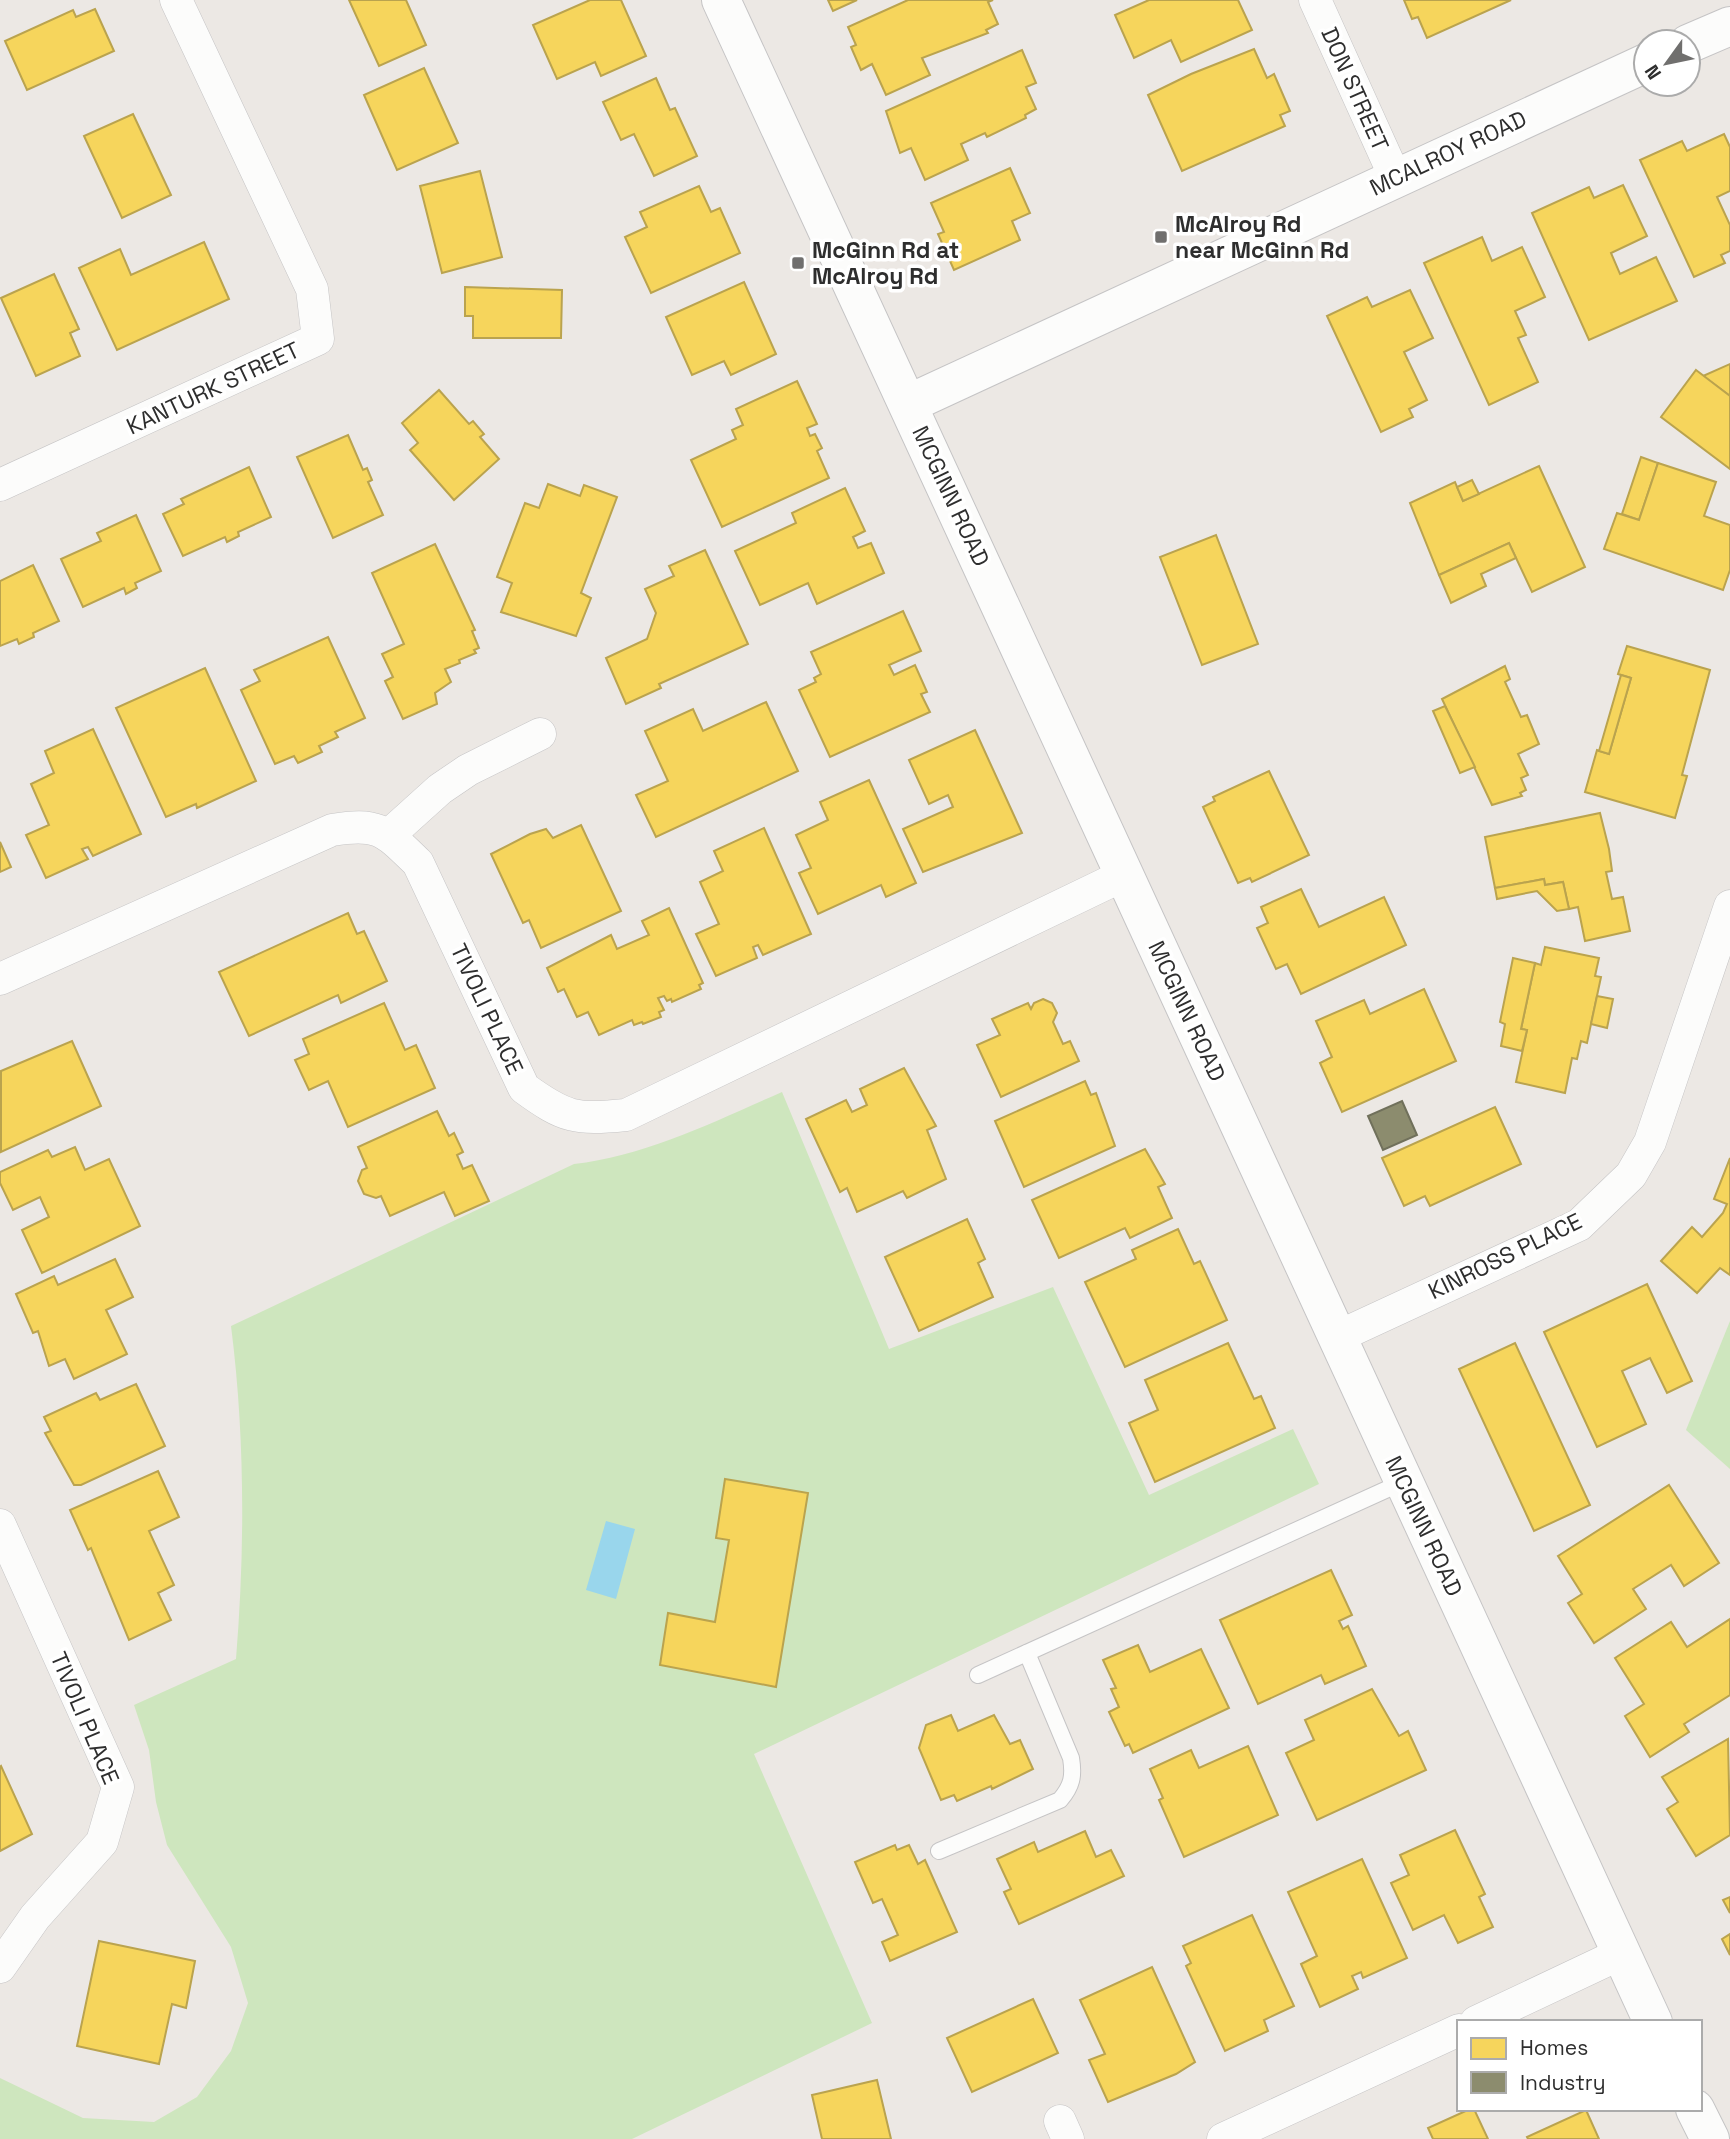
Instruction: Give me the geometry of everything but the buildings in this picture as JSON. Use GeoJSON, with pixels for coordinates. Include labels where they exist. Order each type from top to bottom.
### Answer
{"type":"FeatureCollection","features":[{"type":"Feature","properties":{"kind":"street","name":"KANTURK STREET"},"geometry":{"type":"LineString","coordinates":[[0,485],[318,339],[312,289],[176,0]]}},
{"type":"Feature","properties":{"kind":"street","name":"MCGINN ROAD"},"geometry":{"type":"LineString","coordinates":[[721,0],[1652,2020]]}},
{"type":"Feature","properties":{"kind":"street","name":"DON STREET"},"geometry":{"type":"LineString","coordinates":[[1315,0],[1395,177]]}},
{"type":"Feature","properties":{"kind":"street"},"geometry":{"type":"LineString","coordinates":[[1702,38],[1730,26]]}},
{"type":"Feature","properties":{"kind":"street","name":"MCALROY ROAD"},"geometry":{"type":"LineString","coordinates":[[908,404],[1632,69]]}},
{"type":"Feature","properties":{"kind":"street"},"geometry":{"type":"LineString","coordinates":[[389,835],[440,789],[468,770],[540,734]]}},
{"type":"Feature","properties":{"kind":"street","name":"TIVOLI PLACE"},"geometry":{"type":"LineString","coordinates":[[0,979],[332,830],[361,825],[389,835],[418,863],[524,1088],[553,1110],[584,1119],[626,1115],[1124,875]]}},
{"type":"Feature","properties":{"kind":"street","name":"KINROSS PLACE"},"geometry":{"type":"LineString","coordinates":[[1337,1337],[1579,1226],[1631,1175],[1650,1142],[1730,906]]}},
{"type":"Feature","properties":{"kind":"street","name":"TIVOLI PLACE"},"geometry":{"type":"LineString","coordinates":[[0,1525],[118,1787],[102,1842],[35,1917],[0,1967]]}},
{"type":"Feature","properties":{"kind":"street"},"geometry":{"type":"LineString","coordinates":[[1480,2020],[1620,1954]]}},
{"type":"Feature","properties":{"kind":"street"},"geometry":{"type":"LineString","coordinates":[[1223,2139],[1457,2031]]}},
{"type":"Feature","properties":{"kind":"street"},"geometry":{"type":"LineString","coordinates":[[1696,2111],[1710,2139]]}},
{"type":"Feature","properties":{"kind":"lane"},"geometry":{"type":"LineString","coordinates":[[978,1675],[1403,1482]]}},
{"type":"Feature","properties":{"kind":"lane"},"geometry":{"type":"LineString","coordinates":[[939,1852],[1059,1800],[1070,1788],[1074,1774],[1071,1758],[1027,1653]]}},
{"type":"Feature","properties":{"kind":"green space"},"geometry":{"type":"Polygon","coordinates":[[[782,1092],[889,1349],[1053,1287],[1149,1495],[1293,1429],[1319,1484],[754,1754],[872,2023],[632,2139],[0,2139],[0,2078],[83,2118],[154,2122],[197,2097],[231,2051],[248,2003],[231,1947],[167,1845],[156,1802],[149,1750],[134,1705],[236,1659],[242,1492],[239,1409],[231,1326],[574,1164],[601,1160],[654,1145],[782,1092]]]}},
{"type":"Feature","properties":{"kind":"green space"},"geometry":{"type":"Polygon","coordinates":[[[1730,1321],[1730,1469],[1686,1430],[1730,1321]]]}},
{"type":"Feature","properties":{"kind":"water"},"geometry":{"type":"Polygon","coordinates":[[[606,1521],[635,1529],[616,1599],[586,1590],[606,1521]]]}},
{"type":"Feature","properties":{"kind":"place","name":"McAlroy Rd near McGinn Rd"},"geometry":{"type":"Point","coordinates":[1161,237]}},
{"type":"Feature","properties":{"kind":"place","name":"McGinn Rd at McAlroy Rd"},"geometry":{"type":"Point","coordinates":[798,263]}}]}
